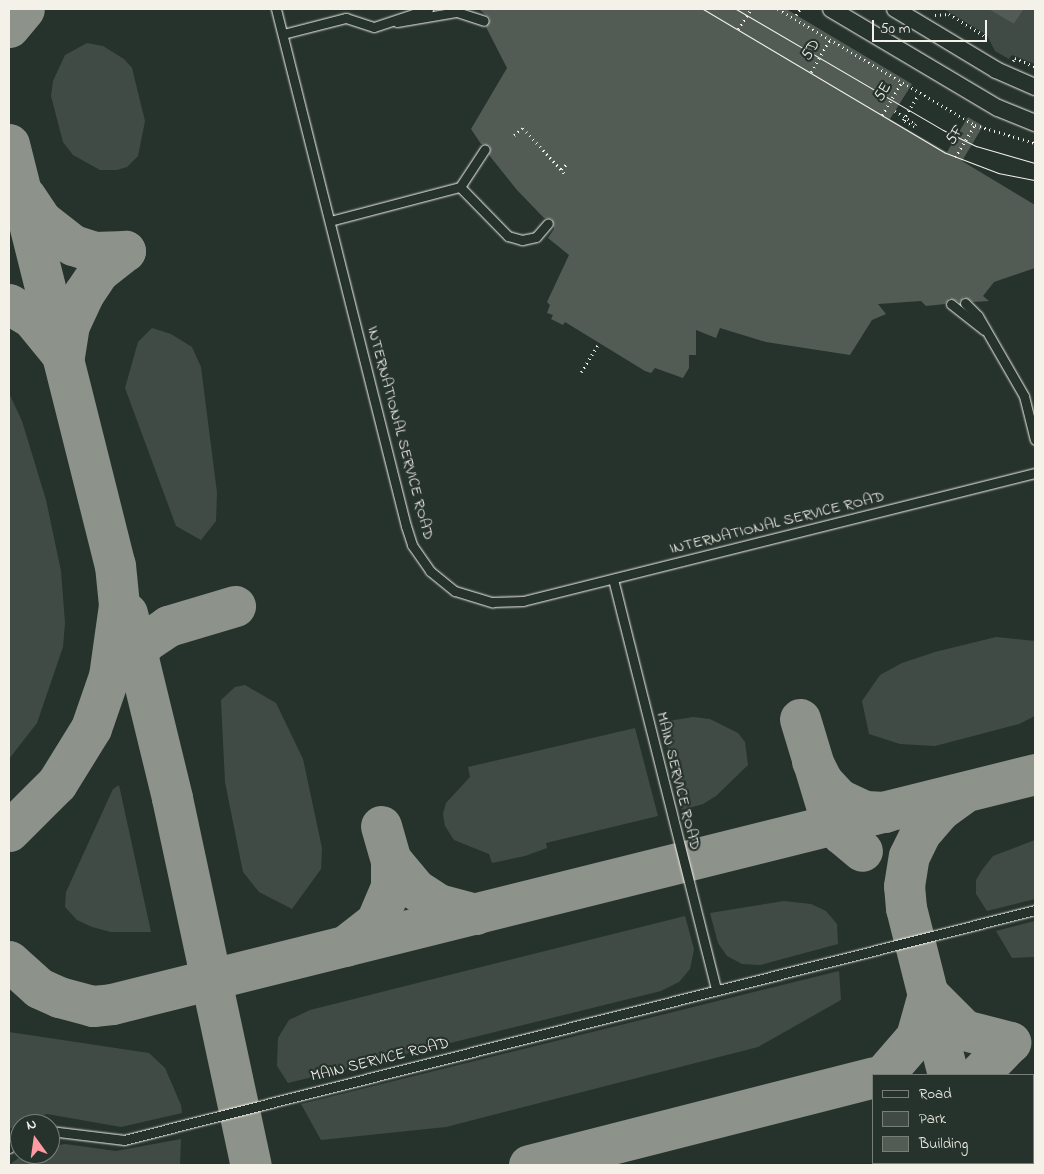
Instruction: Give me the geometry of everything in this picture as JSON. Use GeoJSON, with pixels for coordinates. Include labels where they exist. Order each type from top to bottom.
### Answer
{"type":"FeatureCollection","features":[{"type":"Feature","properties":{"kind":"street"},"geometry":{"type":"LineString","coordinates":[[832,9],[998,108],[1035,123]]}},
{"type":"Feature","properties":{"kind":"street"},"geometry":{"type":"LineString","coordinates":[[895,9],[996,70],[1035,87]]}},
{"type":"Feature","properties":{"kind":"lane","name":"INTERNATIONAL SERVICE ROAD"},"geometry":{"type":"LineString","coordinates":[[276,9],[406,526],[412,545],[430,571],[455,591],[479,599],[511,604],[1035,473]]}},
{"type":"Feature","properties":{"kind":"lane"},"geometry":{"type":"LineString","coordinates":[[282,34],[346,18],[374,27],[428,9]]}},
{"type":"Feature","properties":{"kind":"lane"},"geometry":{"type":"LineString","coordinates":[[390,23],[417,21],[457,12],[484,20]]}},
{"type":"Feature","properties":{"kind":"lane"},"geometry":{"type":"LineString","coordinates":[[330,221],[460,187],[485,149]]}},
{"type":"Feature","properties":{"kind":"lane"},"geometry":{"type":"LineString","coordinates":[[460,187],[508,236],[522,240],[536,237],[548,223]]}},
{"type":"Feature","properties":{"kind":"lane"},"geometry":{"type":"LineString","coordinates":[[966,303],[978,316],[984,330],[1024,396],[1035,440]]}},
{"type":"Feature","properties":{"kind":"lane"},"geometry":{"type":"LineString","coordinates":[[951,304],[984,330]]}},
{"type":"Feature","properties":{"kind":"lane","name":"MAIN SERVICE ROAD"},"geometry":{"type":"LineString","coordinates":[[613,579],[716,990]]}},
{"type":"Feature","properties":{"kind":"lane","name":"MAIN SERVICE ROAD"},"geometry":{"type":"LineString","coordinates":[[60,1132],[124,1140],[1035,910]]}},
{"type":"Feature","properties":{"kind":"path"},"geometry":{"type":"LineString","coordinates":[[738,29],[751,9]]}},
{"type":"Feature","properties":{"kind":"path"},"geometry":{"type":"LineString","coordinates":[[778,9],[975,125],[1035,143]]}},
{"type":"Feature","properties":{"kind":"path"},"geometry":{"type":"LineString","coordinates":[[796,15],[800,9]]}},
{"type":"Feature","properties":{"kind":"path"},"geometry":{"type":"LineString","coordinates":[[935,15],[939,9]]}},
{"type":"Feature","properties":{"kind":"path"},"geometry":{"type":"LineString","coordinates":[[930,12],[935,15],[949,14],[985,36]]}},
{"type":"Feature","properties":{"kind":"path","name":"5D"},"geometry":{"type":"LineString","coordinates":[[811,72],[830,39]]}},
{"type":"Feature","properties":{"kind":"path"},"geometry":{"type":"LineString","coordinates":[[1013,61],[1015,58],[1035,66]]}},
{"type":"Feature","properties":{"kind":"path","name":"5E"},"geometry":{"type":"LineString","coordinates":[[882,115],[902,82]]}},
{"type":"Feature","properties":{"kind":"path"},"geometry":{"type":"LineString","coordinates":[[895,111],[916,124],[914,127],[903,120],[918,95]]}},
{"type":"Feature","properties":{"kind":"path","name":"5F"},"geometry":{"type":"LineString","coordinates":[[955,157],[975,125]]}},
{"type":"Feature","properties":{"kind":"path"},"geometry":{"type":"LineString","coordinates":[[514,135],[523,128],[566,175]]}},
{"type":"Feature","properties":{"kind":"path"},"geometry":{"type":"LineString","coordinates":[[561,169],[568,163]]}},
{"type":"Feature","properties":{"kind":"path"},"geometry":{"type":"LineString","coordinates":[[581,372],[599,343]]}},
{"type":"Feature","properties":{"kind":"green space"},"geometry":{"type":"Polygon","coordinates":[[[944,9],[988,9],[1014,24],[1024,9],[1035,9],[1035,64],[1012,55],[1009,59],[995,51],[987,35],[944,9]]]}},
{"type":"Feature","properties":{"kind":"green space"},"geometry":{"type":"Polygon","coordinates":[[[87,43],[103,46],[124,59],[132,68],[145,121],[138,156],[127,167],[117,170],[100,170],[73,155],[63,142],[51,96],[53,81],[65,55],[87,43]]]}},
{"type":"Feature","properties":{"kind":"green space"},"geometry":{"type":"Polygon","coordinates":[[[152,328],[171,334],[192,347],[201,367],[217,493],[216,521],[201,540],[176,526],[125,388],[138,342],[152,328]]]}},
{"type":"Feature","properties":{"kind":"green space"},"geometry":{"type":"Polygon","coordinates":[[[9,393],[22,421],[46,500],[61,571],[65,623],[63,647],[37,723],[9,759],[9,393]]]}},
{"type":"Feature","properties":{"kind":"green space"},"geometry":{"type":"Polygon","coordinates":[[[996,637],[1035,641],[1035,716],[1019,724],[935,746],[900,744],[869,734],[862,701],[880,675],[902,663],[935,652],[996,637]]]}},
{"type":"Feature","properties":{"kind":"green space"},"geometry":{"type":"Polygon","coordinates":[[[245,685],[276,703],[303,759],[322,848],[321,869],[292,909],[259,892],[243,872],[225,782],[221,700],[235,687],[245,685]]]}},
{"type":"Feature","properties":{"kind":"green space"},"geometry":{"type":"Polygon","coordinates":[[[693,717],[710,719],[738,733],[745,742],[748,765],[716,796],[703,804],[682,810],[662,722],[693,717]]]}},
{"type":"Feature","properties":{"kind":"green space"},"geometry":{"type":"Polygon","coordinates":[[[635,728],[658,816],[546,843],[547,848],[525,856],[492,863],[489,854],[454,840],[445,826],[443,814],[446,803],[470,777],[468,767],[635,728]]]}},
{"type":"Feature","properties":{"kind":"green space"},"geometry":{"type":"Polygon","coordinates":[[[119,785],[151,932],[111,932],[92,927],[77,920],[65,907],[66,892],[113,789],[119,785]]]}},
{"type":"Feature","properties":{"kind":"green space"},"geometry":{"type":"Polygon","coordinates":[[[1035,840],[1035,899],[987,911],[976,894],[976,880],[982,870],[993,856],[1035,840]]]}},
{"type":"Feature","properties":{"kind":"green space"},"geometry":{"type":"Polygon","coordinates":[[[784,901],[811,904],[826,911],[837,924],[838,944],[760,965],[742,964],[727,956],[718,943],[710,913],[784,901]]]}},
{"type":"Feature","properties":{"kind":"green space"},"geometry":{"type":"Polygon","coordinates":[[[685,916],[694,949],[690,969],[679,982],[661,991],[288,1083],[277,1066],[278,1038],[289,1020],[310,1010],[685,916]]]}},
{"type":"Feature","properties":{"kind":"green space"},"geometry":{"type":"Polygon","coordinates":[[[1035,921],[1035,957],[1012,958],[996,931],[1035,921]]]}},
{"type":"Feature","properties":{"kind":"green space"},"geometry":{"type":"Polygon","coordinates":[[[839,971],[841,1000],[758,1047],[446,1127],[321,1140],[301,1104],[839,971]]]}},
{"type":"Feature","properties":{"kind":"green space"},"geometry":{"type":"Polygon","coordinates":[[[9,1032],[149,1053],[165,1068],[181,1105],[182,1113],[121,1127],[60,1116],[60,1114],[10,1114],[9,1129],[9,1032]]]}},
{"type":"Feature","properties":{"kind":"green space"},"geometry":{"type":"Polygon","coordinates":[[[181,1139],[180,1165],[9,1165],[60,1164],[60,1145],[65,1144],[116,1151],[181,1139]]]}},
{"type":"Feature","properties":{"kind":"building"},"geometry":{"type":"Polygon","coordinates":[[[479,9],[786,9],[912,84],[890,119],[947,152],[968,117],[983,126],[962,161],[1035,205],[1035,268],[994,282],[983,296],[989,301],[973,302],[964,297],[959,302],[949,298],[945,304],[926,306],[921,301],[878,304],[886,314],[872,320],[850,355],[766,342],[720,328],[716,338],[696,330],[696,355],[689,355],[689,368],[683,378],[655,368],[651,373],[645,371],[565,322],[563,325],[551,319],[553,315],[547,313],[550,305],[547,302],[569,255],[548,238],[554,229],[552,219],[544,218],[517,190],[489,155],[490,146],[481,144],[471,129],[507,68],[486,27],[490,19],[479,9]]]}},
{"type":"Feature","properties":{"kind":"building"},"geometry":{"type":"Polygon","coordinates":[[[988,9],[1024,9],[1014,24],[988,9]]]}},
{"type":"Feature","properties":{"kind":"taxiway"},"geometry":{"type":"LineString","coordinates":[[9,27],[24,9]]}},
{"type":"Feature","properties":{"kind":"taxiway"},"geometry":{"type":"LineString","coordinates":[[9,144],[115,565],[119,605],[109,676],[91,728],[57,783],[9,831]]}},
{"type":"Feature","properties":{"kind":"taxiway"},"geometry":{"type":"LineString","coordinates":[[25,196],[42,221],[73,245],[94,252],[125,251]]}},
{"type":"Feature","properties":{"kind":"taxiway"},"geometry":{"type":"LineString","coordinates":[[64,356],[69,325],[84,293],[99,271],[125,251]]}},
{"type":"Feature","properties":{"kind":"taxiway"},"geometry":{"type":"LineString","coordinates":[[9,304],[32,318],[59,351]]}},
{"type":"Feature","properties":{"kind":"taxiway"},"geometry":{"type":"LineString","coordinates":[[123,671],[146,641],[168,626],[235,606]]}},
{"type":"Feature","properties":{"kind":"taxiway"},"geometry":{"type":"LineString","coordinates":[[127,613],[172,798],[251,1165]]}},
{"type":"Feature","properties":{"kind":"taxiway"},"geometry":{"type":"LineString","coordinates":[[800,719],[828,812],[842,834],[862,851]]}},
{"type":"Feature","properties":{"kind":"taxiway"},"geometry":{"type":"LineString","coordinates":[[812,761],[822,781],[839,799],[865,811],[885,812]]}},
{"type":"Feature","properties":{"kind":"taxiway"},"geometry":{"type":"LineString","coordinates":[[9,961],[39,988],[59,997],[93,1006],[112,1004],[1035,774]]}},
{"type":"Feature","properties":{"kind":"taxiway"},"geometry":{"type":"LineString","coordinates":[[948,1074],[906,908],[904,886],[909,856],[920,833],[940,810],[961,795]]}},
{"type":"Feature","properties":{"kind":"taxiway"},"geometry":{"type":"LineString","coordinates":[[381,826],[391,860],[415,889],[438,904],[476,914]]}},
{"type":"Feature","properties":{"kind":"taxiway"},"geometry":{"type":"LineString","coordinates":[[345,946],[376,922],[391,887],[391,860]]}},
{"type":"Feature","properties":{"kind":"taxiway"},"geometry":{"type":"LineString","coordinates":[[884,1074],[916,1037],[928,994],[964,1030],[1010,1042],[979,1074]]}},
{"type":"Feature","properties":{"kind":"taxiway"},"geometry":{"type":"LineString","coordinates":[[529,1165],[872,1077]]}},
{"type":"Feature","properties":{"kind":"tram line"},"geometry":{"type":"LineString","coordinates":[[703,9],[946,153],[998,173],[1035,180]]}},
{"type":"Feature","properties":{"kind":"tram line"},"geometry":{"type":"LineString","coordinates":[[736,9],[943,130],[976,146],[1035,163]]}}]}
